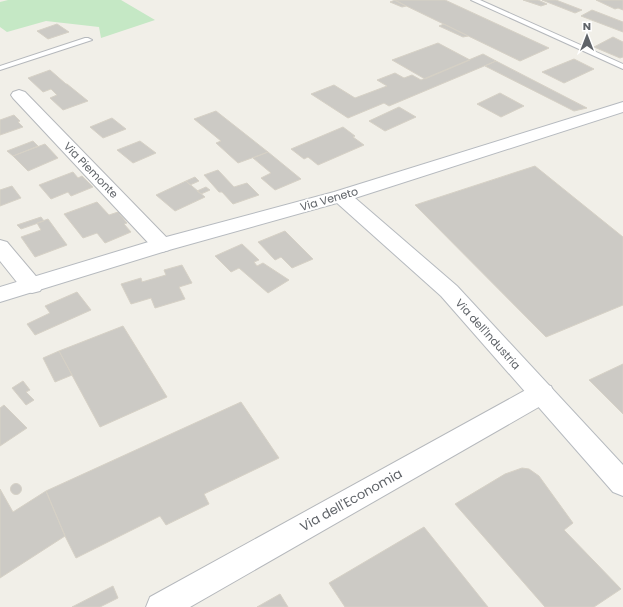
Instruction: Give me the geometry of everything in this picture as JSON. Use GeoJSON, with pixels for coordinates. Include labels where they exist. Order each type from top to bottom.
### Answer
{"type":"FeatureCollection","features":[{"type":"Feature","properties":{"kind":"street","name":"Via Piemonte"},"geometry":{"type":"LineString","coordinates":[[19,95],[162,245]]}},
{"type":"Feature","properties":{"kind":"street","name":"Via Veneto"},"geometry":{"type":"LineString","coordinates":[[0,296],[162,245],[341,196],[623,107]]}},
{"type":"Feature","properties":{"kind":"street","name":"Via dell'Industria"},"geometry":{"type":"LineString","coordinates":[[341,196],[449,291],[623,484]]}},
{"type":"Feature","properties":{"kind":"street"},"geometry":{"type":"LineString","coordinates":[[0,246],[32,286]]}},
{"type":"Feature","properties":{"kind":"street","name":"Via dell'Economia"},"geometry":{"type":"LineString","coordinates":[[161,607],[542,393]]}},
{"type":"Feature","properties":{"kind":"lane"},"geometry":{"type":"LineString","coordinates":[[474,0],[623,68]]}},
{"type":"Feature","properties":{"kind":"lane"},"geometry":{"type":"LineString","coordinates":[[0,68],[88,40]]}},
{"type":"Feature","properties":{"kind":"green space"},"geometry":{"type":"Polygon","coordinates":[[[8,0],[121,0],[155,20],[101,38],[99,27],[46,21],[7,32],[0,27],[0,2],[8,0]]]}},
{"type":"Feature","properties":{"kind":"building"},"geometry":{"type":"Polygon","coordinates":[[[394,0],[445,0],[549,48],[520,61],[394,0]]]}},
{"type":"Feature","properties":{"kind":"building"},"geometry":{"type":"Polygon","coordinates":[[[395,0],[406,6],[402,7],[390,2],[395,0]]]}},
{"type":"Feature","properties":{"kind":"building"},"geometry":{"type":"Polygon","coordinates":[[[523,0],[538,0],[547,4],[541,6],[523,0]]]}},
{"type":"Feature","properties":{"kind":"building"},"geometry":{"type":"Polygon","coordinates":[[[542,0],[556,0],[582,10],[575,13],[542,0]]]}},
{"type":"Feature","properties":{"kind":"building"},"geometry":{"type":"Polygon","coordinates":[[[596,0],[623,0],[623,10],[618,8],[615,9],[596,0]]]}},
{"type":"Feature","properties":{"kind":"building"},"geometry":{"type":"Polygon","coordinates":[[[592,10],[623,22],[623,32],[581,16],[592,10]]]}},
{"type":"Feature","properties":{"kind":"building"},"geometry":{"type":"Polygon","coordinates":[[[57,24],[69,32],[48,39],[37,31],[57,24]]]}},
{"type":"Feature","properties":{"kind":"building"},"geometry":{"type":"Polygon","coordinates":[[[444,24],[468,36],[463,37],[439,26],[444,24]]]}},
{"type":"Feature","properties":{"kind":"building"},"geometry":{"type":"Polygon","coordinates":[[[613,37],[623,42],[623,57],[620,58],[594,47],[613,37]]]}},
{"type":"Feature","properties":{"kind":"building"},"geometry":{"type":"Polygon","coordinates":[[[438,43],[470,60],[425,79],[392,60],[438,43]]]}},
{"type":"Feature","properties":{"kind":"building"},"geometry":{"type":"Polygon","coordinates":[[[483,54],[496,61],[389,106],[384,103],[348,118],[311,94],[334,85],[355,98],[387,86],[377,80],[395,73],[404,78],[412,75],[421,80],[483,54]]]}},
{"type":"Feature","properties":{"kind":"building"},"geometry":{"type":"Polygon","coordinates":[[[574,59],[594,69],[564,83],[542,72],[574,59]]]}},
{"type":"Feature","properties":{"kind":"building"},"geometry":{"type":"Polygon","coordinates":[[[496,61],[587,108],[574,111],[485,66],[496,61]]]}},
{"type":"Feature","properties":{"kind":"building"},"geometry":{"type":"Polygon","coordinates":[[[50,70],[88,101],[63,110],[50,98],[57,95],[51,89],[43,92],[28,78],[50,70]]]}},
{"type":"Feature","properties":{"kind":"building"},"geometry":{"type":"Polygon","coordinates":[[[500,93],[524,106],[501,117],[477,104],[500,93]]]}},
{"type":"Feature","properties":{"kind":"building"},"geometry":{"type":"Polygon","coordinates":[[[399,107],[416,117],[385,131],[369,121],[399,107]]]}},
{"type":"Feature","properties":{"kind":"building"},"geometry":{"type":"Polygon","coordinates":[[[216,111],[268,152],[238,163],[216,143],[221,141],[194,119],[216,111]]]}},
{"type":"Feature","properties":{"kind":"building"},"geometry":{"type":"Polygon","coordinates":[[[14,115],[23,127],[0,135],[0,120],[14,115]]]}},
{"type":"Feature","properties":{"kind":"building"},"geometry":{"type":"Polygon","coordinates":[[[112,118],[126,129],[103,138],[90,127],[112,118]]]}},
{"type":"Feature","properties":{"kind":"building"},"geometry":{"type":"Polygon","coordinates":[[[343,127],[364,145],[318,165],[308,157],[304,159],[291,149],[343,127]]]}},
{"type":"Feature","properties":{"kind":"building"},"geometry":{"type":"Polygon","coordinates":[[[33,141],[38,146],[13,156],[7,151],[33,141]]]}},
{"type":"Feature","properties":{"kind":"building"},"geometry":{"type":"Polygon","coordinates":[[[140,141],[156,153],[133,163],[117,150],[140,141]]]}},
{"type":"Feature","properties":{"kind":"building"},"geometry":{"type":"Polygon","coordinates":[[[45,144],[58,158],[28,171],[13,156],[45,144]]]}},
{"type":"Feature","properties":{"kind":"building"},"geometry":{"type":"Polygon","coordinates":[[[268,152],[301,179],[275,190],[261,178],[271,173],[253,158],[268,152]]]}},
{"type":"Feature","properties":{"kind":"building"},"geometry":{"type":"Polygon","coordinates":[[[535,166],[623,237],[623,305],[546,337],[415,205],[535,166]]]}},
{"type":"Feature","properties":{"kind":"building"},"geometry":{"type":"Polygon","coordinates":[[[218,170],[234,187],[247,183],[259,195],[233,204],[222,192],[219,192],[204,175],[218,170]]]}},
{"type":"Feature","properties":{"kind":"building"},"geometry":{"type":"Polygon","coordinates":[[[73,172],[78,178],[82,176],[93,187],[71,196],[68,192],[51,199],[39,185],[73,172]]]}},
{"type":"Feature","properties":{"kind":"building"},"geometry":{"type":"Polygon","coordinates":[[[195,177],[199,181],[190,185],[186,181],[195,177]]]}},
{"type":"Feature","properties":{"kind":"building"},"geometry":{"type":"Polygon","coordinates":[[[186,181],[205,197],[175,211],[156,195],[186,181]]]}},
{"type":"Feature","properties":{"kind":"building"},"geometry":{"type":"Polygon","coordinates":[[[12,186],[21,198],[0,206],[0,190],[12,186]]]}},
{"type":"Feature","properties":{"kind":"building"},"geometry":{"type":"Polygon","coordinates":[[[206,187],[210,190],[201,194],[197,191],[206,187]]]}},
{"type":"Feature","properties":{"kind":"building"},"geometry":{"type":"Polygon","coordinates":[[[97,202],[109,215],[118,212],[127,223],[124,224],[131,232],[105,243],[97,233],[83,238],[64,214],[97,202]]]}},
{"type":"Feature","properties":{"kind":"building"},"geometry":{"type":"Polygon","coordinates":[[[41,217],[44,221],[21,229],[17,225],[41,217]]]}},
{"type":"Feature","properties":{"kind":"building"},"geometry":{"type":"Polygon","coordinates":[[[48,219],[67,245],[35,257],[21,237],[41,230],[37,223],[48,219]]]}},
{"type":"Feature","properties":{"kind":"building"},"geometry":{"type":"Polygon","coordinates":[[[285,231],[313,259],[292,268],[281,257],[275,260],[258,242],[285,231]]]}},
{"type":"Feature","properties":{"kind":"building"},"geometry":{"type":"Polygon","coordinates":[[[242,244],[259,260],[254,262],[257,266],[263,263],[289,280],[268,293],[239,268],[231,272],[215,256],[242,244]]]}},
{"type":"Feature","properties":{"kind":"building"},"geometry":{"type":"Polygon","coordinates":[[[182,265],[192,283],[179,287],[185,299],[155,308],[151,298],[131,304],[121,284],[141,278],[142,282],[166,275],[164,270],[182,265]]]}},
{"type":"Feature","properties":{"kind":"building"},"geometry":{"type":"Polygon","coordinates":[[[77,292],[91,310],[35,335],[27,324],[50,313],[45,306],[77,292]]]}},
{"type":"Feature","properties":{"kind":"building"},"geometry":{"type":"Polygon","coordinates":[[[123,326],[167,397],[100,427],[59,351],[123,326]]]}},
{"type":"Feature","properties":{"kind":"building"},"geometry":{"type":"Polygon","coordinates":[[[59,351],[72,375],[55,382],[43,358],[59,351]]]}},
{"type":"Feature","properties":{"kind":"building"},"geometry":{"type":"Polygon","coordinates":[[[623,364],[623,414],[589,380],[623,364]]]}},
{"type":"Feature","properties":{"kind":"building"},"geometry":{"type":"Polygon","coordinates":[[[23,381],[30,390],[26,392],[34,400],[26,405],[12,388],[23,381]]]}},
{"type":"Feature","properties":{"kind":"building"},"geometry":{"type":"Polygon","coordinates":[[[241,402],[279,458],[204,494],[209,504],[166,525],[160,516],[76,558],[46,491],[241,402]]]}},
{"type":"Feature","properties":{"kind":"building"},"geometry":{"type":"Polygon","coordinates":[[[4,405],[27,428],[0,446],[0,408],[4,405]]]}},
{"type":"Feature","properties":{"kind":"building"},"geometry":{"type":"Polygon","coordinates":[[[522,468],[529,469],[539,476],[573,523],[564,530],[621,589],[594,607],[545,607],[455,504],[505,474],[522,468]]]}},
{"type":"Feature","properties":{"kind":"building"},"geometry":{"type":"Polygon","coordinates":[[[14,484],[18,484],[20,485],[20,493],[14,494],[11,491],[11,487],[14,484]]]}},
{"type":"Feature","properties":{"kind":"building"},"geometry":{"type":"Polygon","coordinates":[[[0,489],[13,512],[46,491],[65,536],[0,578],[0,489]]]}},
{"type":"Feature","properties":{"kind":"building"},"geometry":{"type":"Polygon","coordinates":[[[424,527],[488,607],[345,607],[329,583],[424,527]]]}},
{"type":"Feature","properties":{"kind":"building"},"geometry":{"type":"Polygon","coordinates":[[[113,586],[118,598],[100,607],[72,607],[113,586]]]}},
{"type":"Feature","properties":{"kind":"building"},"geometry":{"type":"Polygon","coordinates":[[[280,594],[288,607],[257,607],[280,594]]]}}]}
